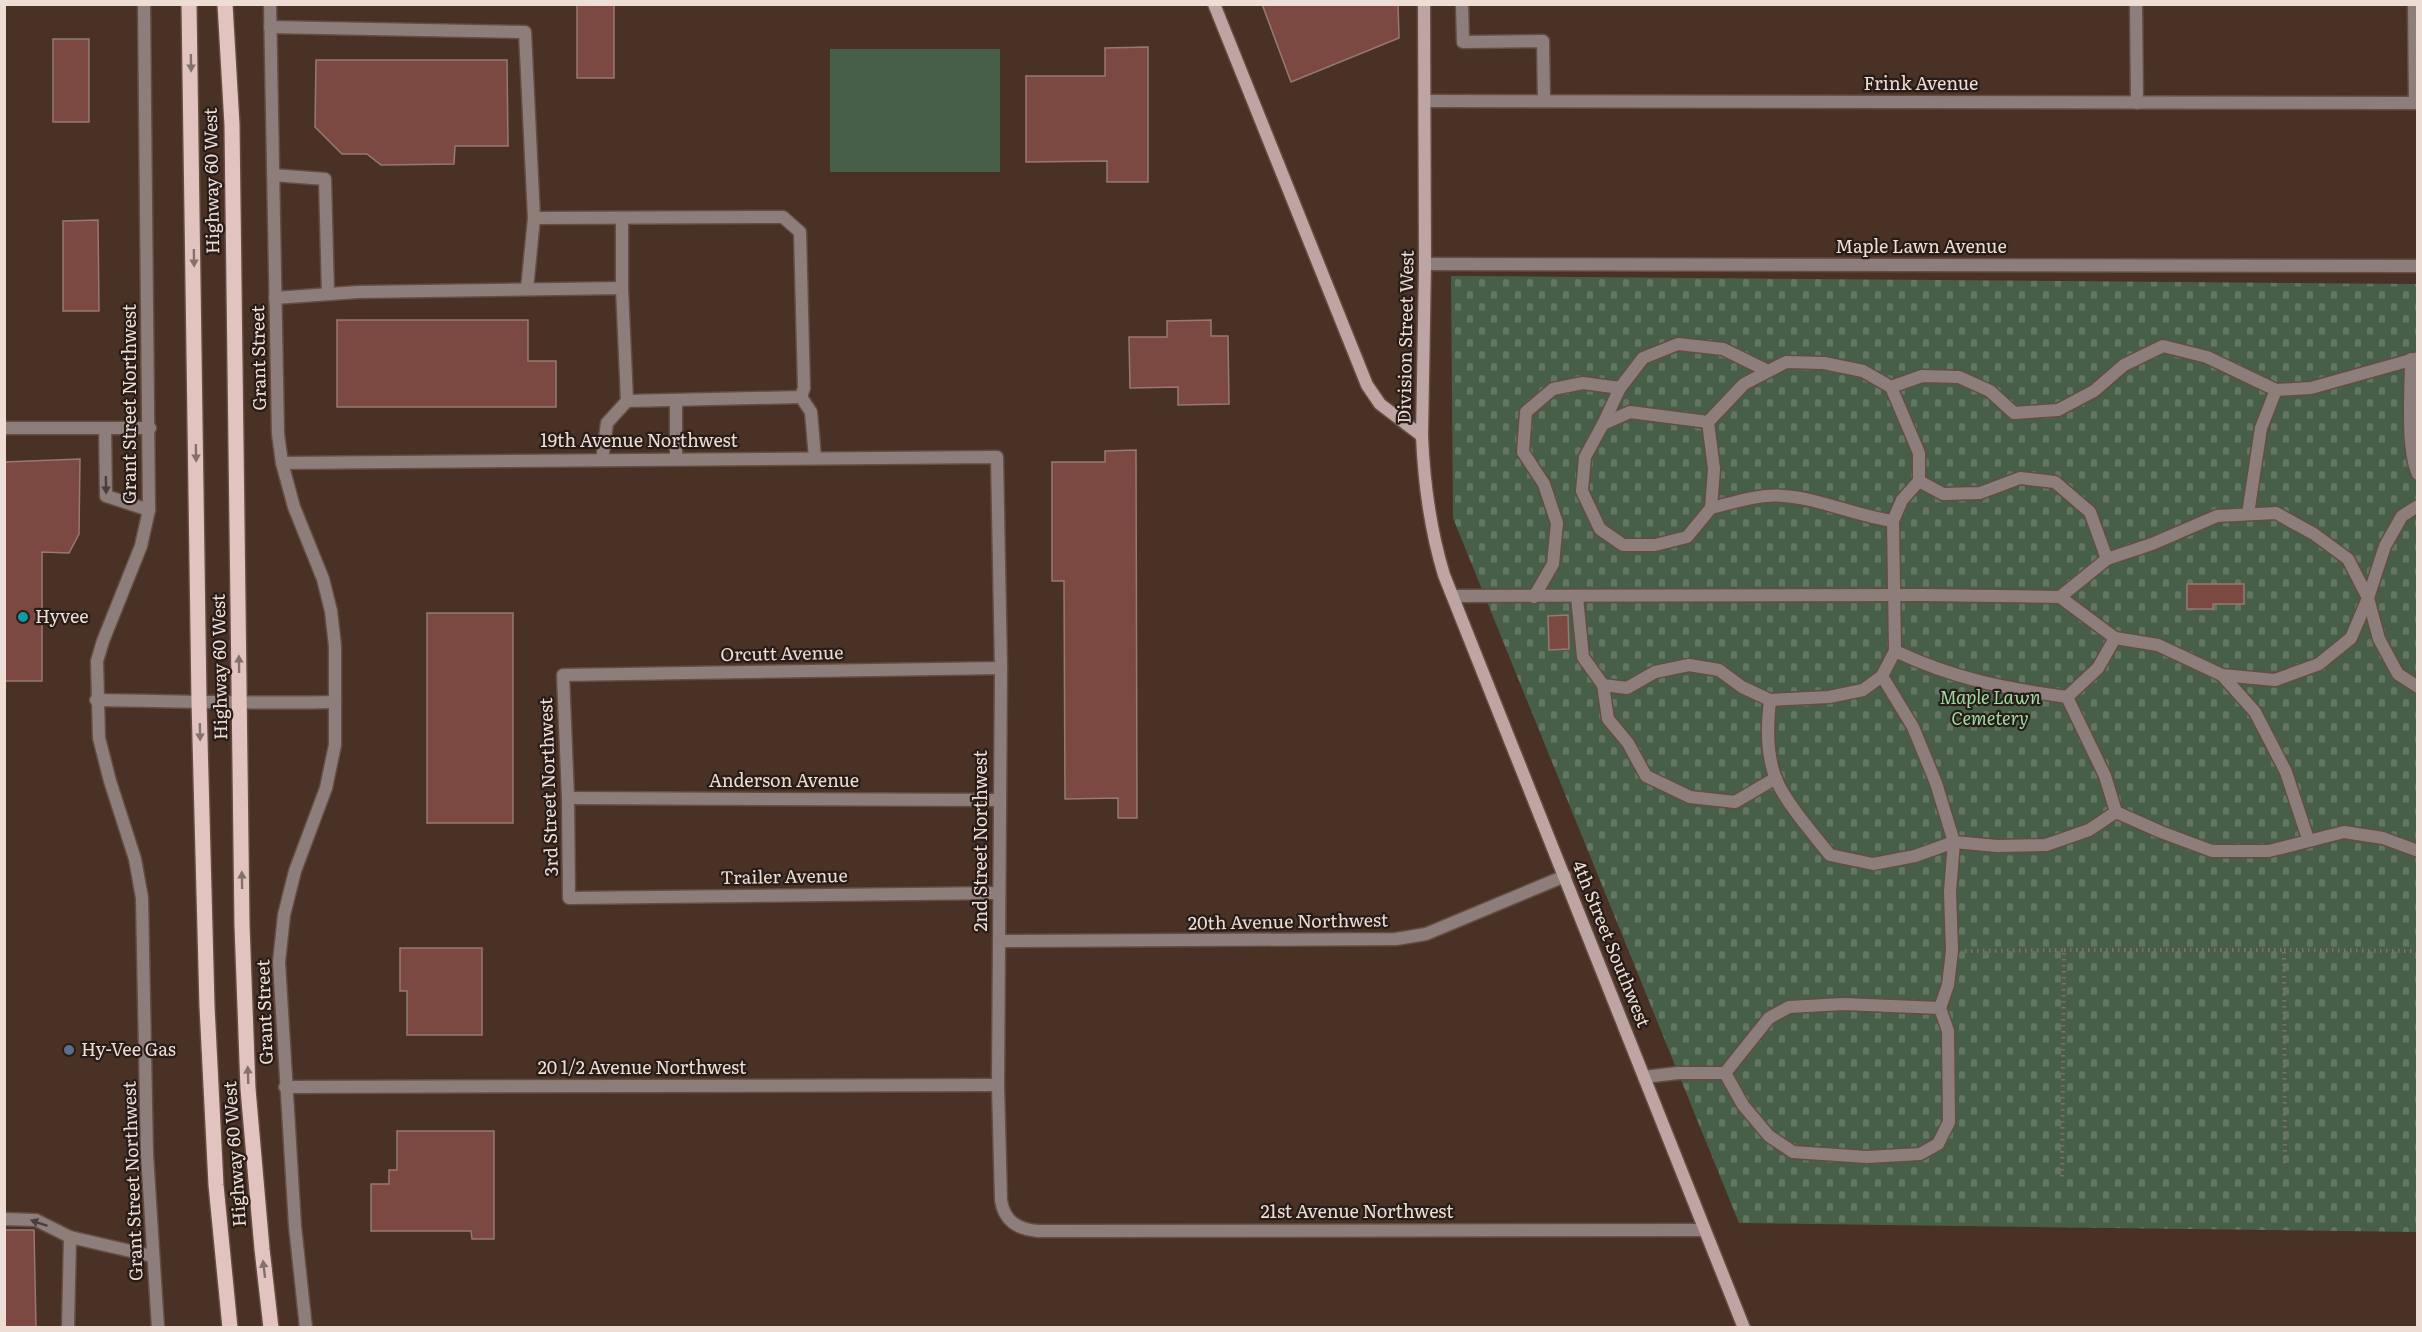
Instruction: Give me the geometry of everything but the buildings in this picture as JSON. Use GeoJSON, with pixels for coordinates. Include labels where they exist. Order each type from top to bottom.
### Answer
{"type":"FeatureCollection","features":[{"type":"Feature","properties":{"kind":"main road","name":"Highway 60 West"},"geometry":{"type":"LineString","coordinates":[[189,4],[207,1006],[216,1185],[231,1328]]}},
{"type":"Feature","properties":{"kind":"main road","name":"Highway 60 West"},"geometry":{"type":"LineString","coordinates":[[225,4],[232,125],[242,926],[248,1089],[261,1249],[271,1328]]}},
{"type":"Feature","properties":{"kind":"street","name":"Grant Street Northwest"},"geometry":{"type":"LineString","coordinates":[[144,4],[150,428],[149,510],[141,546],[103,641],[97,662],[96,700],[99,738],[135,859],[142,898],[147,1154],[158,1328]]}},
{"type":"Feature","properties":{"kind":"street","name":"Grant Street"},"geometry":{"type":"LineString","coordinates":[[270,4],[278,434],[282,463],[294,507],[323,579],[331,611],[334,646],[334,745],[326,788],[295,871],[284,915],[279,962],[295,1226],[306,1328]]}},
{"type":"Feature","properties":{"kind":"street","name":"Division Street West"},"geometry":{"type":"LineString","coordinates":[[1214,4],[1367,385],[1380,404],[1422,436]]}},
{"type":"Feature","properties":{"kind":"street","name":"Division Street West"},"geometry":{"type":"LineString","coordinates":[[1422,436],[1425,264],[1424,4]]}},
{"type":"Feature","properties":{"kind":"street"},"geometry":{"type":"LineString","coordinates":[[1462,4],[1462,42],[1543,41],[1544,101]]}},
{"type":"Feature","properties":{"kind":"street"},"geometry":{"type":"LineString","coordinates":[[2136,4],[2137,103]]}},
{"type":"Feature","properties":{"kind":"street"},"geometry":{"type":"LineString","coordinates":[[2414,4],[2416,103]]}},
{"type":"Feature","properties":{"kind":"street"},"geometry":{"type":"LineString","coordinates":[[270,27],[525,32],[534,218],[527,289]]}},
{"type":"Feature","properties":{"kind":"street","name":"Frink Avenue"},"geometry":{"type":"LineString","coordinates":[[1425,101],[2416,103]]}},
{"type":"Feature","properties":{"kind":"street"},"geometry":{"type":"LineString","coordinates":[[273,175],[325,179],[328,294]]}},
{"type":"Feature","properties":{"kind":"street"},"geometry":{"type":"LineString","coordinates":[[534,218],[783,217],[800,232],[804,388],[801,397]]}},
{"type":"Feature","properties":{"kind":"street"},"geometry":{"type":"LineString","coordinates":[[602,460],[607,423],[627,401],[622,288],[622,218]]}},
{"type":"Feature","properties":{"kind":"street","name":"Maple Lawn Avenue"},"geometry":{"type":"LineString","coordinates":[[1425,264],[2418,266]]}},
{"type":"Feature","properties":{"kind":"street"},"geometry":{"type":"LineString","coordinates":[[275,298],[328,294],[622,288]]}},
{"type":"Feature","properties":{"kind":"street"},"geometry":{"type":"LineString","coordinates":[[1708,422],[1714,469],[1711,508],[1687,537],[1655,545],[1623,546],[1600,529],[1582,491],[1585,457],[1620,388],[1643,358],[1678,344],[1723,349],[1768,372]]}},
{"type":"Feature","properties":{"kind":"street"},"geometry":{"type":"LineString","coordinates":[[1891,387],[1922,376],[1959,377],[1990,391],[2014,413],[2058,410],[2094,391],[2124,365],[2163,346],[2207,357],[2276,390],[2311,388],[2414,358],[2411,431],[2415,468],[2418,474]]}},
{"type":"Feature","properties":{"kind":"street"},"geometry":{"type":"LineString","coordinates":[[1603,685],[1627,688],[1655,672],[1689,665],[1719,670],[1742,687],[1770,700],[1828,697],[1863,690],[1882,676],[1895,651],[1893,521],[1902,500],[1919,481],[1918,453],[1891,387],[1863,372],[1824,363],[1786,363],[1744,384],[1708,422]]}},
{"type":"Feature","properties":{"kind":"street"},"geometry":{"type":"LineString","coordinates":[[1534,597],[1553,564],[1557,523],[1544,484],[1523,452],[1526,412],[1553,389],[1583,383],[1620,388]]}},
{"type":"Feature","properties":{"kind":"street"},"geometry":{"type":"LineString","coordinates":[[2248,514],[2261,428],[2276,390]]}},
{"type":"Feature","properties":{"kind":"street"},"geometry":{"type":"LineString","coordinates":[[627,401],[801,397]]}},
{"type":"Feature","properties":{"kind":"street"},"geometry":{"type":"LineString","coordinates":[[801,397],[811,412],[815,458]]}},
{"type":"Feature","properties":{"kind":"street"},"geometry":{"type":"LineString","coordinates":[[676,400],[676,459]]}},
{"type":"Feature","properties":{"kind":"street"},"geometry":{"type":"LineString","coordinates":[[1603,424],[1630,412],[1708,422]]}},
{"type":"Feature","properties":{"kind":"street"},"geometry":{"type":"LineString","coordinates":[[4,428],[150,428]]}},
{"type":"Feature","properties":{"kind":"street"},"geometry":{"type":"LineString","coordinates":[[105,428],[106,496],[149,510]]}},
{"type":"Feature","properties":{"kind":"street","name":"4th Street Southwest"},"geometry":{"type":"LineString","coordinates":[[1422,436],[1427,501],[1433,537],[1444,574],[1744,1328]]}},
{"type":"Feature","properties":{"kind":"street","name":"19th Avenue Northwest"},"geometry":{"type":"LineString","coordinates":[[282,463],[997,457]]}},
{"type":"Feature","properties":{"kind":"street","name":"2nd Street Northwest"},"geometry":{"type":"LineString","coordinates":[[997,457],[1000,668],[998,1085],[1000,1200],[1003,1212],[1011,1223]]}},
{"type":"Feature","properties":{"kind":"street"},"geometry":{"type":"LineString","coordinates":[[1919,481],[1943,494],[1980,493],[2020,477],[2055,482],[2090,512],[2107,559]]}},
{"type":"Feature","properties":{"kind":"street"},"geometry":{"type":"LineString","coordinates":[[1711,508],[1782,495],[1823,502],[1873,518],[1893,521]]}},
{"type":"Feature","properties":{"kind":"street"},"geometry":{"type":"LineString","coordinates":[[1453,596],[2060,597],[2115,638],[2158,645],[2222,675],[2275,680],[2319,664],[2351,638],[2368,598],[2385,546],[2402,516],[2418,506]]}},
{"type":"Feature","properties":{"kind":"street"},"geometry":{"type":"LineString","coordinates":[[2060,597],[2107,559],[2152,544],[2217,516],[2276,513],[2314,534],[2348,559],[2368,598],[2379,639],[2398,674],[2418,687]]}},
{"type":"Feature","properties":{"kind":"street"},"geometry":{"type":"LineString","coordinates":[[1577,597],[1584,657],[1603,685],[1608,719],[1628,743],[1647,776],[1690,797],[1736,802],[1776,778]]}},
{"type":"Feature","properties":{"kind":"street"},"geometry":{"type":"LineString","coordinates":[[2067,697],[2098,668],[2115,638]]}},
{"type":"Feature","properties":{"kind":"street"},"geometry":{"type":"LineString","coordinates":[[1895,651],[1933,669],[1975,682],[2067,697]]}},
{"type":"Feature","properties":{"kind":"street","name":"Orcutt Avenue"},"geometry":{"type":"LineString","coordinates":[[563,675],[1000,668]]}},
{"type":"Feature","properties":{"kind":"street","name":"3rd Street Northwest"},"geometry":{"type":"LineString","coordinates":[[563,675],[569,898]]}},
{"type":"Feature","properties":{"kind":"street"},"geometry":{"type":"LineString","coordinates":[[2222,675],[2255,712],[2271,742],[2286,772],[2308,840]]}},
{"type":"Feature","properties":{"kind":"street"},"geometry":{"type":"LineString","coordinates":[[1725,1073],[1743,1105],[1769,1136],[1793,1152],[1867,1157],[1920,1154],[1938,1144],[1949,1122],[1948,1031],[1940,1008],[1948,985],[1952,951],[1950,892],[1954,842],[1936,783],[1913,727],[1882,676]]}},
{"type":"Feature","properties":{"kind":"street"},"geometry":{"type":"LineString","coordinates":[[2067,697],[2105,776],[2116,812],[2161,832],[2212,851],[2269,851],[2344,832],[2383,838],[2418,851]]}},
{"type":"Feature","properties":{"kind":"street"},"geometry":{"type":"LineString","coordinates":[[96,700],[200,701],[240,704],[334,702]]}},
{"type":"Feature","properties":{"kind":"street"},"geometry":{"type":"LineString","coordinates":[[1770,700],[1767,734],[1776,778],[1801,818],[1830,855],[1873,864],[1915,856],[1954,842],[1997,846],[2046,845],[2089,831],[2116,812]]}},
{"type":"Feature","properties":{"kind":"street","name":"Anderson Avenue"},"geometry":{"type":"LineString","coordinates":[[568,798],[999,800]]}},
{"type":"Feature","properties":{"kind":"street","name":"20th Avenue Northwest"},"geometry":{"type":"LineString","coordinates":[[999,941],[1396,939],[1426,934],[1565,876]]}},
{"type":"Feature","properties":{"kind":"street","name":"Trailer Avenue"},"geometry":{"type":"LineString","coordinates":[[569,898],[999,893]]}},
{"type":"Feature","properties":{"kind":"street"},"geometry":{"type":"LineString","coordinates":[[1725,1073],[1769,1018],[1789,1006],[1843,1004],[1940,1008]]}},
{"type":"Feature","properties":{"kind":"street"},"geometry":{"type":"LineString","coordinates":[[1644,1077],[1678,1073],[1725,1073]]}},
{"type":"Feature","properties":{"kind":"street","name":"20 1/2 Avenue Northwest"},"geometry":{"type":"LineString","coordinates":[[285,1087],[998,1085]]}},
{"type":"Feature","properties":{"kind":"street"},"geometry":{"type":"LineString","coordinates":[[4,1219],[36,1220],[70,1238],[152,1256]]}},
{"type":"Feature","properties":{"kind":"street","name":"21st Avenue Northwest"},"geometry":{"type":"LineString","coordinates":[[1011,1223],[1023,1230],[1038,1231],[1704,1230]]}},
{"type":"Feature","properties":{"kind":"street"},"geometry":{"type":"LineString","coordinates":[[68,1328],[70,1238]]}},
{"type":"Feature","properties":{"kind":"path"},"geometry":{"type":"LineString","coordinates":[[2284,950],[2285,1163]]}},
{"type":"Feature","properties":{"kind":"path"},"geometry":{"type":"LineString","coordinates":[[1952,951],[2418,951]]}},
{"type":"Feature","properties":{"kind":"path"},"geometry":{"type":"LineString","coordinates":[[2062,1180],[2064,951]]}},
{"type":"Feature","properties":{"kind":"green space"},"geometry":{"type":"Polygon","coordinates":[[[830,49],[1000,49],[1000,172],[830,172],[830,49]]]}},
{"type":"Feature","properties":{"kind":"green space","name":"Maple Lawn Cemetery"},"geometry":{"type":"Polygon","coordinates":[[[1451,276],[2417,284],[2417,1232],[1739,1223],[1453,518],[1451,276]]]}},
{"type":"Feature","properties":{"kind":"place","name":"Hyvee"},"geometry":{"type":"Point","coordinates":[23,617]}},
{"type":"Feature","properties":{"kind":"place","name":"Hy-Vee Gas"},"geometry":{"type":"Point","coordinates":[69,1050]}}]}
